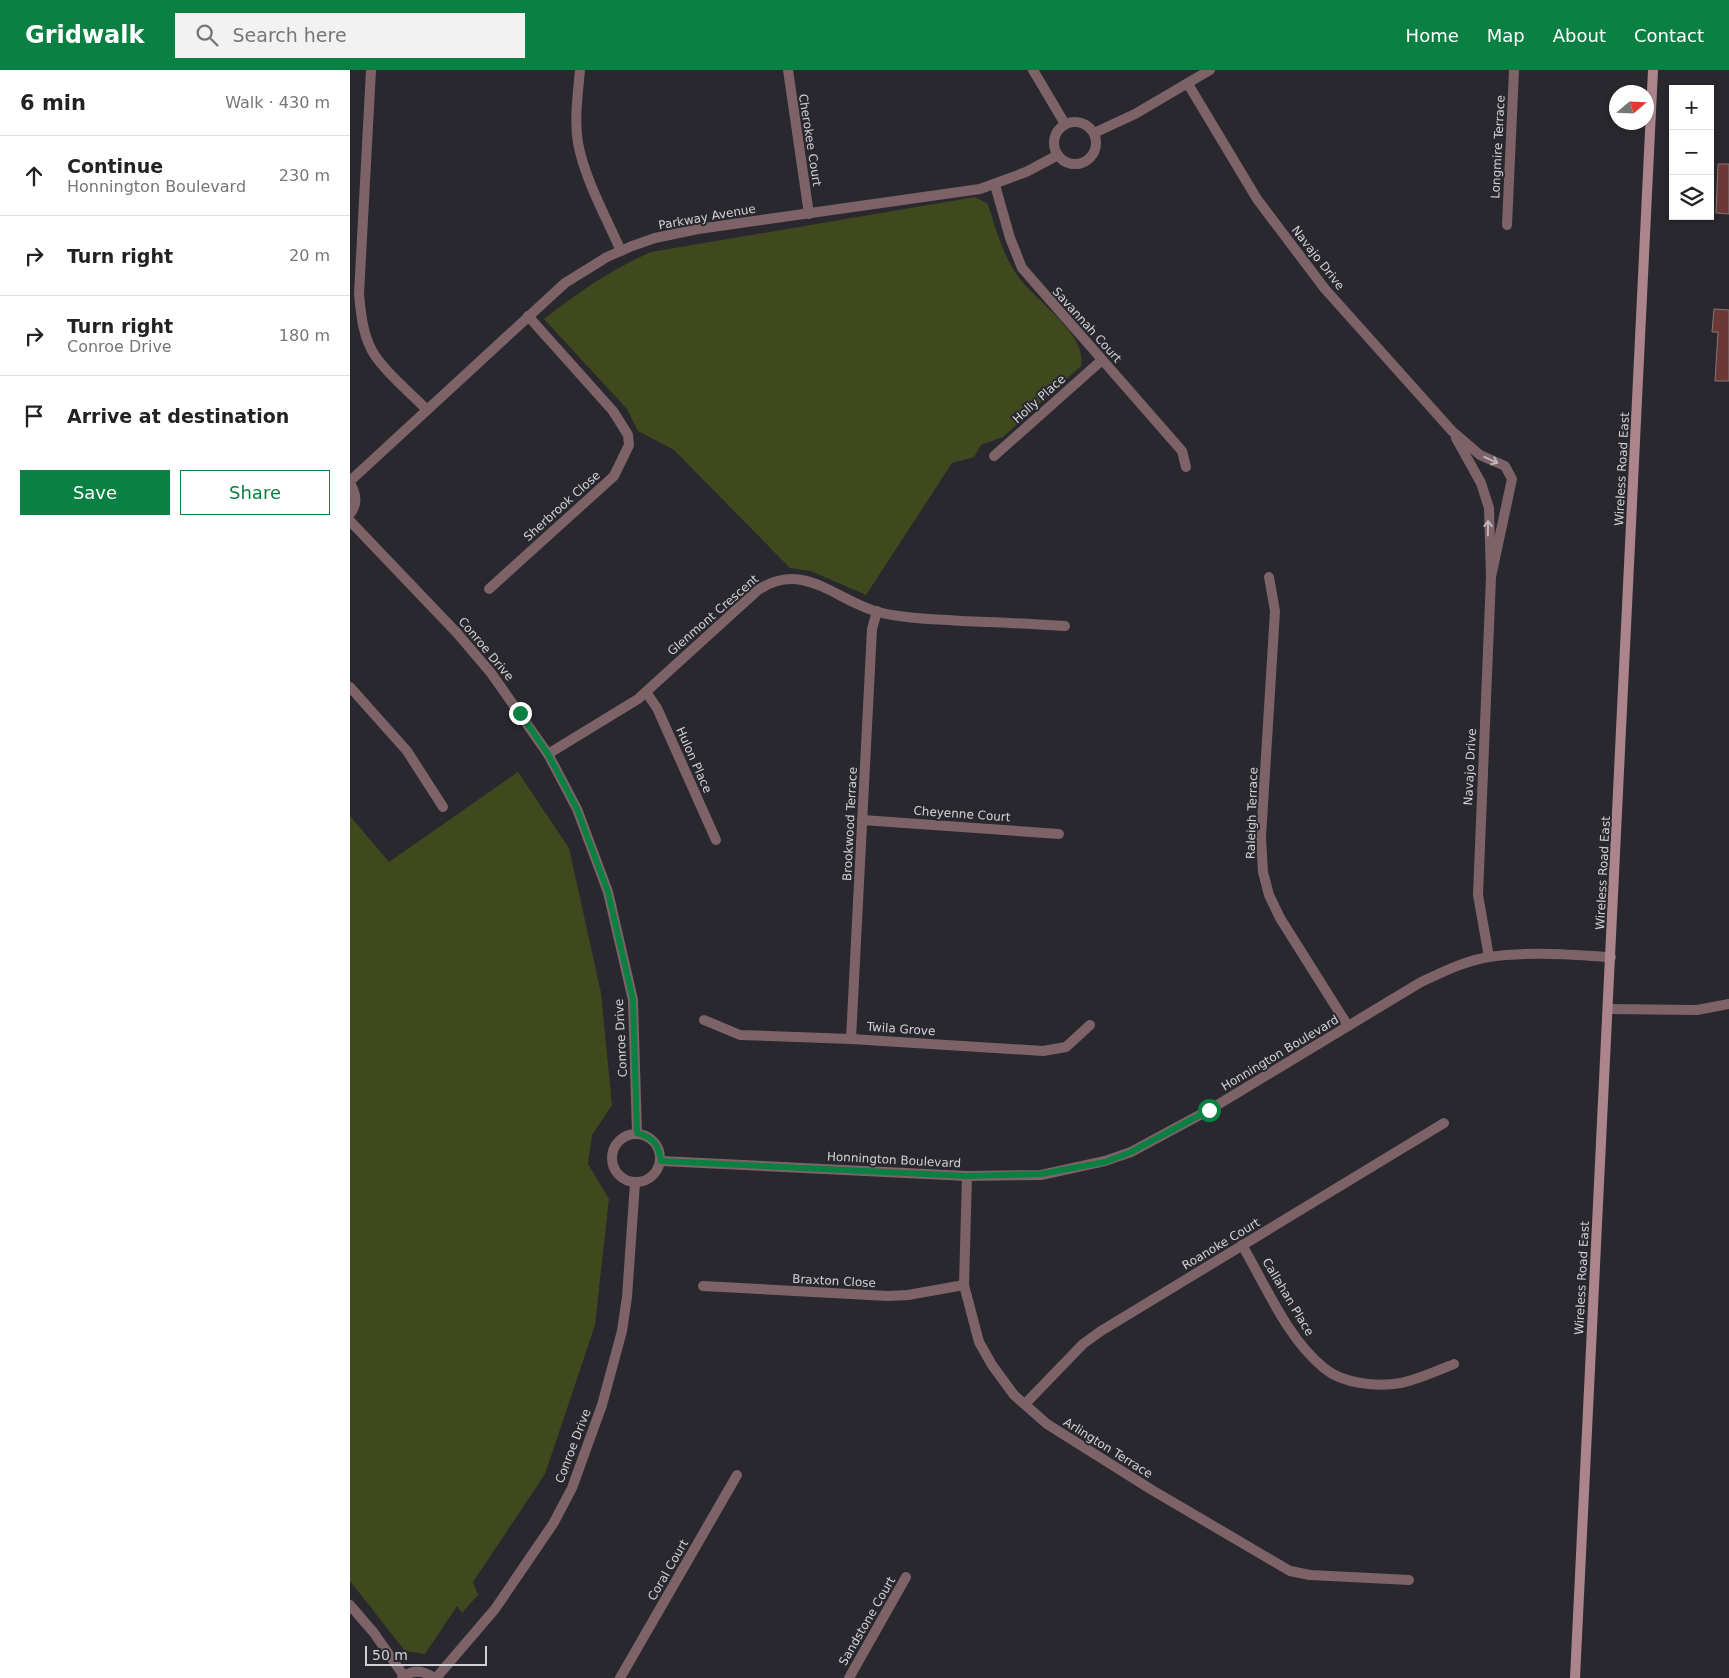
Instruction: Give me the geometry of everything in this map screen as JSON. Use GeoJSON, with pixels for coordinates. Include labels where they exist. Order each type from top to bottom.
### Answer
{"type":"FeatureCollection","features":[{"type":"Feature","properties":{"kind":"street"},"geometry":{"type":"LineString","coordinates":[[371,70],[359,294],[361,314],[365,331],[376,357],[427,410]]}},
{"type":"Feature","properties":{"kind":"street"},"geometry":{"type":"LineString","coordinates":[[580,70],[577,124],[578,144],[621,251]]}},
{"type":"Feature","properties":{"kind":"street","name":"Cherokee Court"},"geometry":{"type":"LineString","coordinates":[[788,70],[809,214]]}},
{"type":"Feature","properties":{"kind":"street"},"geometry":{"type":"LineString","coordinates":[[1033,70],[1065,124]]}},
{"type":"Feature","properties":{"kind":"street"},"geometry":{"type":"LineString","coordinates":[[1094,133],[1135,114],[1210,70]]}},
{"type":"Feature","properties":{"kind":"street","name":"Longmire Terrace"},"geometry":{"type":"LineString","coordinates":[[1507,225],[1514,70]]}},
{"type":"Feature","properties":{"kind":"street","name":"Wireless Road East"},"geometry":{"type":"LineString","coordinates":[[1575,1678],[1653,70]]}},
{"type":"Feature","properties":{"kind":"street","name":"Navajo Drive"},"geometry":{"type":"LineString","coordinates":[[1188,84],[1257,199],[1319,282],[1452,431],[1480,455],[1505,466],[1512,480],[1491,577]]}},
{"type":"Feature","properties":{"kind":"street"},"geometry":{"type":"LineString","coordinates":[[1077,121],[1084,124],[1094,133],[1096,144],[1094,152],[1082,163],[1066,162],[1058,155],[1054,141],[1056,134],[1065,124],[1077,121]]}},
{"type":"Feature","properties":{"kind":"street","name":"Parkway Avenue"},"geometry":{"type":"LineString","coordinates":[[350,482],[565,283],[621,251],[655,238],[677,233],[954,193],[995,185],[1026,172],[1058,155]]}},
{"type":"Feature","properties":{"kind":"street","name":"Savannah Court"},"geometry":{"type":"LineString","coordinates":[[995,185],[1010,238],[1022,268],[1182,451],[1186,467]]}},
{"type":"Feature","properties":{"kind":"street","name":"Sherbrook Close"},"geometry":{"type":"LineString","coordinates":[[489,589],[614,476],[629,445],[628,435],[614,411],[528,316]]}},
{"type":"Feature","properties":{"kind":"street","name":"Holly Place"},"geometry":{"type":"LineString","coordinates":[[994,456],[1102,360]]}},
{"type":"Feature","properties":{"kind":"street","name":"Navajo Drive"},"geometry":{"type":"LineString","coordinates":[[1452,431],[1482,483],[1489,508],[1491,577],[1478,895],[1489,957]]}},
{"type":"Feature","properties":{"kind":"street"},"geometry":{"type":"LineString","coordinates":[[350,482],[354,490],[356,502],[350,514]]}},
{"type":"Feature","properties":{"kind":"street","name":"Conroe Drive"},"geometry":{"type":"LineString","coordinates":[[350,520],[457,633],[491,673],[548,754],[577,809],[610,901],[633,1000],[637,1133]]}},
{"type":"Feature","properties":{"kind":"street","name":"Glenmont Crescent"},"geometry":{"type":"LineString","coordinates":[[548,754],[638,699],[768,584],[786,578],[811,582],[878,611],[928,619],[1065,626]]}},
{"type":"Feature","properties":{"kind":"street","name":"Raleigh Terrace"},"geometry":{"type":"LineString","coordinates":[[1269,578],[1275,611],[1261,837],[1263,872],[1269,895],[1280,918],[1348,1026]]}},
{"type":"Feature","properties":{"kind":"street","name":"Brookwood Terrace"},"geometry":{"type":"LineString","coordinates":[[851,1038],[872,629],[878,611]]}},
{"type":"Feature","properties":{"kind":"street"},"geometry":{"type":"LineString","coordinates":[[350,687],[407,751],[443,807]]}},
{"type":"Feature","properties":{"kind":"street","name":"Hulon Place"},"geometry":{"type":"LineString","coordinates":[[646,692],[657,708],[716,840]]}},
{"type":"Feature","properties":{"kind":"street","name":"Cheyenne Court"},"geometry":{"type":"LineString","coordinates":[[862,820],[1059,834]]}},
{"type":"Feature","properties":{"kind":"street","name":"Honnington Boulevard"},"geometry":{"type":"LineString","coordinates":[[661,1161],[967,1176],[1041,1174],[1105,1162],[1131,1152],[1209,1110],[1421,982],[1452,967],[1489,957],[1552,954],[1611,957]]}},
{"type":"Feature","properties":{"kind":"street"},"geometry":{"type":"LineString","coordinates":[[1608,1009],[1697,1010],[1729,1004]]}},
{"type":"Feature","properties":{"kind":"street","name":"Twila Grove"},"geometry":{"type":"LineString","coordinates":[[704,1020],[740,1035],[851,1038],[1043,1051],[1066,1047],[1090,1024]]}},
{"type":"Feature","properties":{"kind":"street","name":"Roanoke Court"},"geometry":{"type":"LineString","coordinates":[[1025,1404],[1084,1344],[1101,1331],[1444,1123]]}},
{"type":"Feature","properties":{"kind":"street"},"geometry":{"type":"LineString","coordinates":[[637,1133],[647,1136],[654,1142],[660,1150],[661,1161],[654,1176],[644,1182],[635,1183],[619,1176],[613,1166],[612,1157],[619,1140],[637,1133]]}},
{"type":"Feature","properties":{"kind":"street","name":"Arlington Terrace"},"geometry":{"type":"LineString","coordinates":[[967,1176],[964,1285],[979,1342],[992,1365],[1014,1395],[1046,1424],[1152,1490],[1290,1571],[1310,1575],[1409,1580]]}},
{"type":"Feature","properties":{"kind":"street","name":"Conroe Drive"},"geometry":{"type":"LineString","coordinates":[[435,1678],[496,1609],[553,1524],[572,1488],[602,1406],[622,1331],[627,1297],[635,1183]]}},
{"type":"Feature","properties":{"kind":"street","name":"Callahan Place"},"geometry":{"type":"LineString","coordinates":[[1242,1245],[1298,1341],[1325,1369],[1364,1384],[1384,1385],[1417,1378],[1454,1364]]}},
{"type":"Feature","properties":{"kind":"street","name":"Braxton Close"},"geometry":{"type":"LineString","coordinates":[[702,1286],[888,1296],[908,1295],[964,1285]]}},
{"type":"Feature","properties":{"kind":"street","name":"Coral Court"},"geometry":{"type":"LineString","coordinates":[[620,1678],[736,1475]]}},
{"type":"Feature","properties":{"kind":"street","name":"Sandstone Court"},"geometry":{"type":"LineString","coordinates":[[848,1678],[906,1577]]}},
{"type":"Feature","properties":{"kind":"street"},"geometry":{"type":"LineString","coordinates":[[350,1605],[374,1633],[403,1677],[420,1671],[435,1678]]}},
{"type":"Feature","properties":{"kind":"green space"},"geometry":{"type":"Polygon","coordinates":[[[975,197],[988,204],[1004,250],[1017,275],[1058,318],[1076,342],[1081,354],[1081,366],[1003,437],[981,445],[974,457],[952,463],[866,595],[811,571],[790,568],[674,450],[638,431],[627,409],[544,319],[595,282],[651,252],[975,197]]]}},
{"type":"Feature","properties":{"kind":"green space"},"geometry":{"type":"Polygon","coordinates":[[[518,772],[569,848],[601,993],[612,1105],[592,1135],[588,1164],[609,1199],[595,1325],[545,1474],[473,1582],[478,1595],[462,1613],[457,1606],[425,1654],[405,1651],[350,1581],[350,816],[389,862],[518,772]]]}},
{"type":"Feature","properties":{"kind":"building"},"geometry":{"type":"Polygon","coordinates":[[[1718,164],[1729,164],[1729,214],[1716,213],[1718,164]]]}},
{"type":"Feature","properties":{"kind":"building"},"geometry":{"type":"Polygon","coordinates":[[[1714,309],[1729,310],[1729,381],[1715,381],[1718,332],[1712,332],[1714,309]]]}},
{"type":"Feature","properties":{"kind":"route"},"geometry":{"type":"LineString","coordinates":[[520,713],[548,754],[577,809],[608,892],[633,1000],[637,1133],[647,1136],[654,1142],[660,1150],[661,1161],[738,1163],[967,1176],[1041,1174],[1105,1162],[1131,1152],[1209,1110]]}}]}
